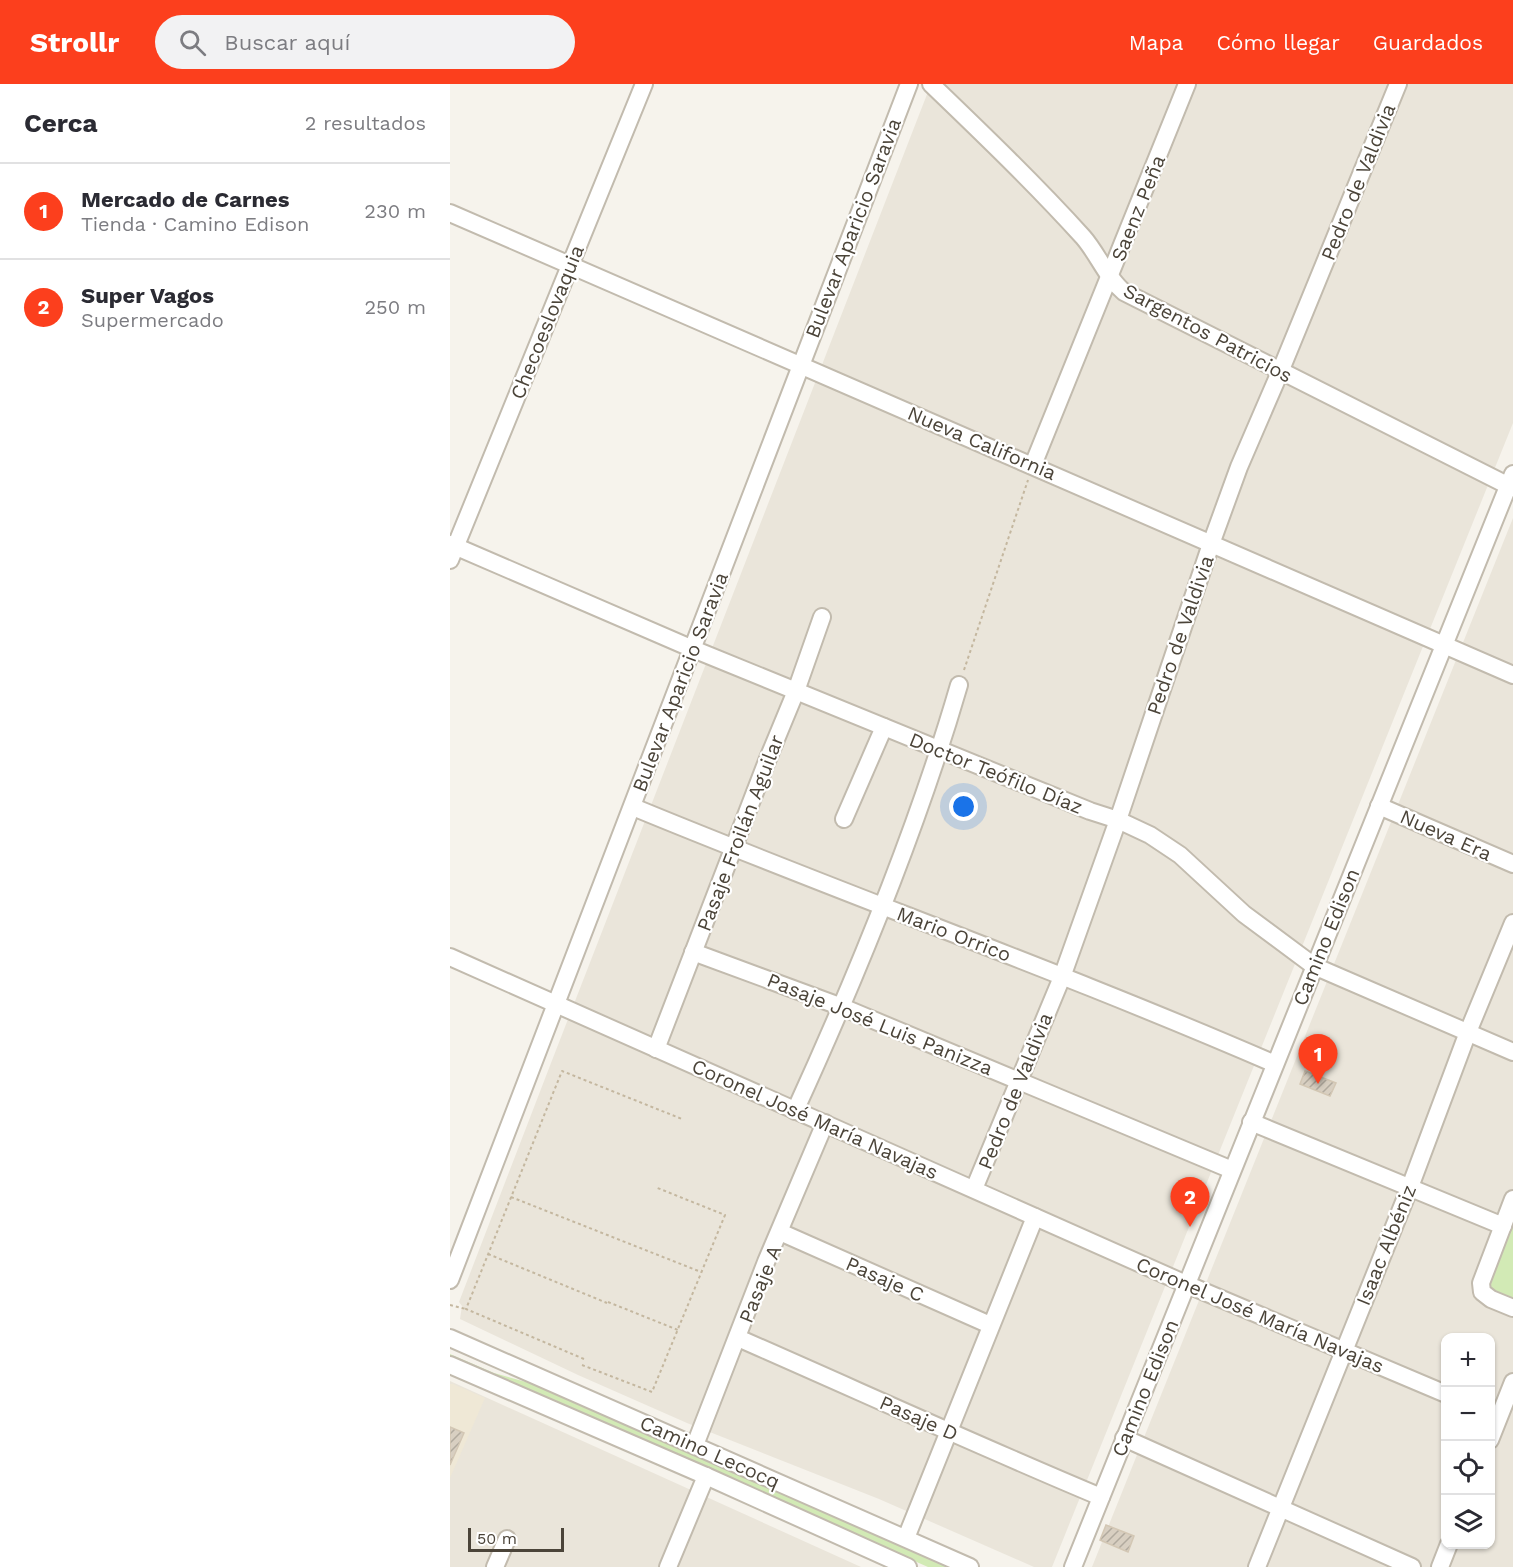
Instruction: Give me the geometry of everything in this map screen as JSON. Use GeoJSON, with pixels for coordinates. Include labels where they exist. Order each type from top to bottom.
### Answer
{"type":"FeatureCollection","features":[{"type":"Feature","properties":{"kind":"street","name":"Checoeslovaquia"},"geometry":{"type":"LineString","coordinates":[[452,550],[644,84]]}},
{"type":"Feature","properties":{"kind":"street","name":"Bulevar Aparicio Saravia"},"geometry":{"type":"LineString","coordinates":[[450,1280],[909,84]]}},
{"type":"Feature","properties":{"kind":"street","name":"Sargentos Patricios"},"geometry":{"type":"LineString","coordinates":[[931,84],[1000,151],[1084,239],[1124,292],[1280,372],[1511,482]]}},
{"type":"Feature","properties":{"kind":"street","name":"Saenz Peña"},"geometry":{"type":"LineString","coordinates":[[1033,465],[1111,277],[1187,84]]}},
{"type":"Feature","properties":{"kind":"street","name":"Pedro de Valdivia"},"geometry":{"type":"LineString","coordinates":[[974,1189],[1062,976],[1239,467],[1398,84]]}},
{"type":"Feature","properties":{"kind":"street","name":"Nueva California"},"geometry":{"type":"LineString","coordinates":[[450,213],[1513,675]]}},
{"type":"Feature","properties":{"kind":"street","name":"Camino Edison"},"geometry":{"type":"LineString","coordinates":[[1073,1567],[1511,482]]}},
{"type":"Feature","properties":{"kind":"street","name":"Doctor Teófilo Díaz"},"geometry":{"type":"LineString","coordinates":[[452,550],[1150,835],[1180,855],[1244,914],[1314,966],[1513,1052]]}},
{"type":"Feature","properties":{"kind":"street","name":"Pasaje Froilán Aguilar"},"geometry":{"type":"LineString","coordinates":[[656,1049],[796,691],[822,617]]}},
{"type":"Feature","properties":{"kind":"street"},"geometry":{"type":"LineString","coordinates":[[795,1111],[843,1007],[850,983],[882,906],[940,750],[959,684]]}},
{"type":"Feature","properties":{"kind":"street"},"geometry":{"type":"LineString","coordinates":[[844,819],[884,727]]}},
{"type":"Feature","properties":{"kind":"street","name":"Nueva Era"},"geometry":{"type":"LineString","coordinates":[[1379,806],[1513,864]]}},
{"type":"Feature","properties":{"kind":"street","name":"Mario Orrico"},"geometry":{"type":"LineString","coordinates":[[633,807],[1062,976],[1275,1064]]}},
{"type":"Feature","properties":{"kind":"street","name":"Isaac Albéniz"},"geometry":{"type":"LineString","coordinates":[[1257,1567],[1410,1187],[1468,1032],[1513,923]]}},
{"type":"Feature","properties":{"kind":"street","name":"Pasaje José Luis Panizza"},"geometry":{"type":"LineString","coordinates":[[693,952],[843,1007],[1232,1170]]}},
{"type":"Feature","properties":{"kind":"street","name":"Coronel José María Navajas"},"geometry":{"type":"LineString","coordinates":[[450,957],[1186,1284],[1441,1392]]}},
{"type":"Feature","properties":{"kind":"street"},"geometry":{"type":"LineString","coordinates":[[1251,1122],[1503,1226]]}},
{"type":"Feature","properties":{"kind":"street","name":"Pasaje A"},"geometry":{"type":"LineString","coordinates":[[695,1445],[766,1262],[825,1123]]}},
{"type":"Feature","properties":{"kind":"street"},"geometry":{"type":"LineString","coordinates":[[1513,1199],[1481,1283],[1482,1292],[1491,1299],[1513,1308]]}},
{"type":"Feature","properties":{"kind":"street"},"geometry":{"type":"LineString","coordinates":[[906,1539],[1035,1216]]}},
{"type":"Feature","properties":{"kind":"street","name":"Pasaje C"},"geometry":{"type":"LineString","coordinates":[[780,1232],[990,1326]]}},
{"type":"Feature","properties":{"kind":"street","name":"Camino Lecocq"},"geometry":{"type":"LineString","coordinates":[[450,1338],[970,1567]]}},
{"type":"Feature","properties":{"kind":"street","name":"Pasaje D"},"geometry":{"type":"LineString","coordinates":[[738,1338],[995,1453],[1101,1497]]}},
{"type":"Feature","properties":{"kind":"street","name":"Camino Lecocq"},"geometry":{"type":"LineString","coordinates":[[450,1365],[908,1567]]}},
{"type":"Feature","properties":{"kind":"street"},"geometry":{"type":"LineString","coordinates":[[1495,1431],[1513,1382]]}},
{"type":"Feature","properties":{"kind":"street"},"geometry":{"type":"LineString","coordinates":[[1124,1438],[1412,1567]]}},
{"type":"Feature","properties":{"kind":"street"},"geometry":{"type":"LineString","coordinates":[[668,1567],[706,1476]]}},
{"type":"Feature","properties":{"kind":"street"},"geometry":{"type":"LineString","coordinates":[[495,1567],[507,1539]]}},
{"type":"Feature","properties":{"kind":"street"},"geometry":{"type":"LineString","coordinates":[[1440,1567],[1447,1549]]}},
{"type":"Feature","properties":{"kind":"path"},"geometry":{"type":"LineString","coordinates":[[959,684],[1033,465]]}},
{"type":"Feature","properties":{"kind":"path"},"geometry":{"type":"LineString","coordinates":[[466,1309],[562,1071],[682,1119]]}},
{"type":"Feature","properties":{"kind":"path"},"geometry":{"type":"LineString","coordinates":[[582,1365],[652,1392],[678,1330],[725,1215],[655,1187]]}},
{"type":"Feature","properties":{"kind":"path"},"geometry":{"type":"LineString","coordinates":[[510,1197],[701,1272]]}},
{"type":"Feature","properties":{"kind":"path"},"geometry":{"type":"LineString","coordinates":[[488,1254],[678,1330]]}},
{"type":"Feature","properties":{"kind":"path"},"geometry":{"type":"LineString","coordinates":[[450,1305],[466,1309],[584,1359]]}},
{"type":"Feature","properties":{"kind":"shaded area"},"geometry":{"type":"Polygon","coordinates":[[[931,84],[1513,84],[1513,423],[1052,1567],[1034,1567],[879,1499],[687,1423],[460,1319],[462,1306],[459,1302],[931,84]]]}},
{"type":"Feature","properties":{"kind":"shaded area"},"geometry":{"type":"Polygon","coordinates":[[[1513,518],[1513,1567],[1092,1567],[1513,518]]]}},
{"type":"Feature","properties":{"kind":"shaded area"},"geometry":{"type":"Polygon","coordinates":[[[450,1381],[861,1567],[450,1567],[450,1381]]]}},
{"type":"Feature","properties":{"kind":"shaded area"},"geometry":{"type":"Polygon","coordinates":[[[450,1384],[485,1398],[450,1478],[450,1384]]]}},
{"type":"Feature","properties":{"kind":"green space"},"geometry":{"type":"Polygon","coordinates":[[[1513,1217],[1513,1304],[1495,1296],[1490,1287],[1513,1217]]]}},
{"type":"Feature","properties":{"kind":"green space"},"geometry":{"type":"Polygon","coordinates":[[[450,1354],[494,1373],[537,1385],[950,1567],[928,1567],[450,1357],[450,1354]]]}},
{"type":"Feature","properties":{"kind":"building"},"geometry":{"type":"Polygon","coordinates":[[[1305,1071],[1336,1083],[1330,1096],[1300,1084],[1305,1071]]]}},
{"type":"Feature","properties":{"kind":"building"},"geometry":{"type":"Polygon","coordinates":[[[450,1427],[464,1433],[450,1465],[450,1427]]]}},
{"type":"Feature","properties":{"kind":"building"},"geometry":{"type":"Polygon","coordinates":[[[1106,1525],[1134,1536],[1128,1552],[1100,1540],[1106,1525]]]}},
{"type":"Feature","properties":{"kind":"place","name":"Mercado de Carnes"},"geometry":{"type":"Point","coordinates":[1318,1084]}},
{"type":"Feature","properties":{"kind":"place","name":"Super Vagos"},"geometry":{"type":"Point","coordinates":[1190,1227]}}]}
